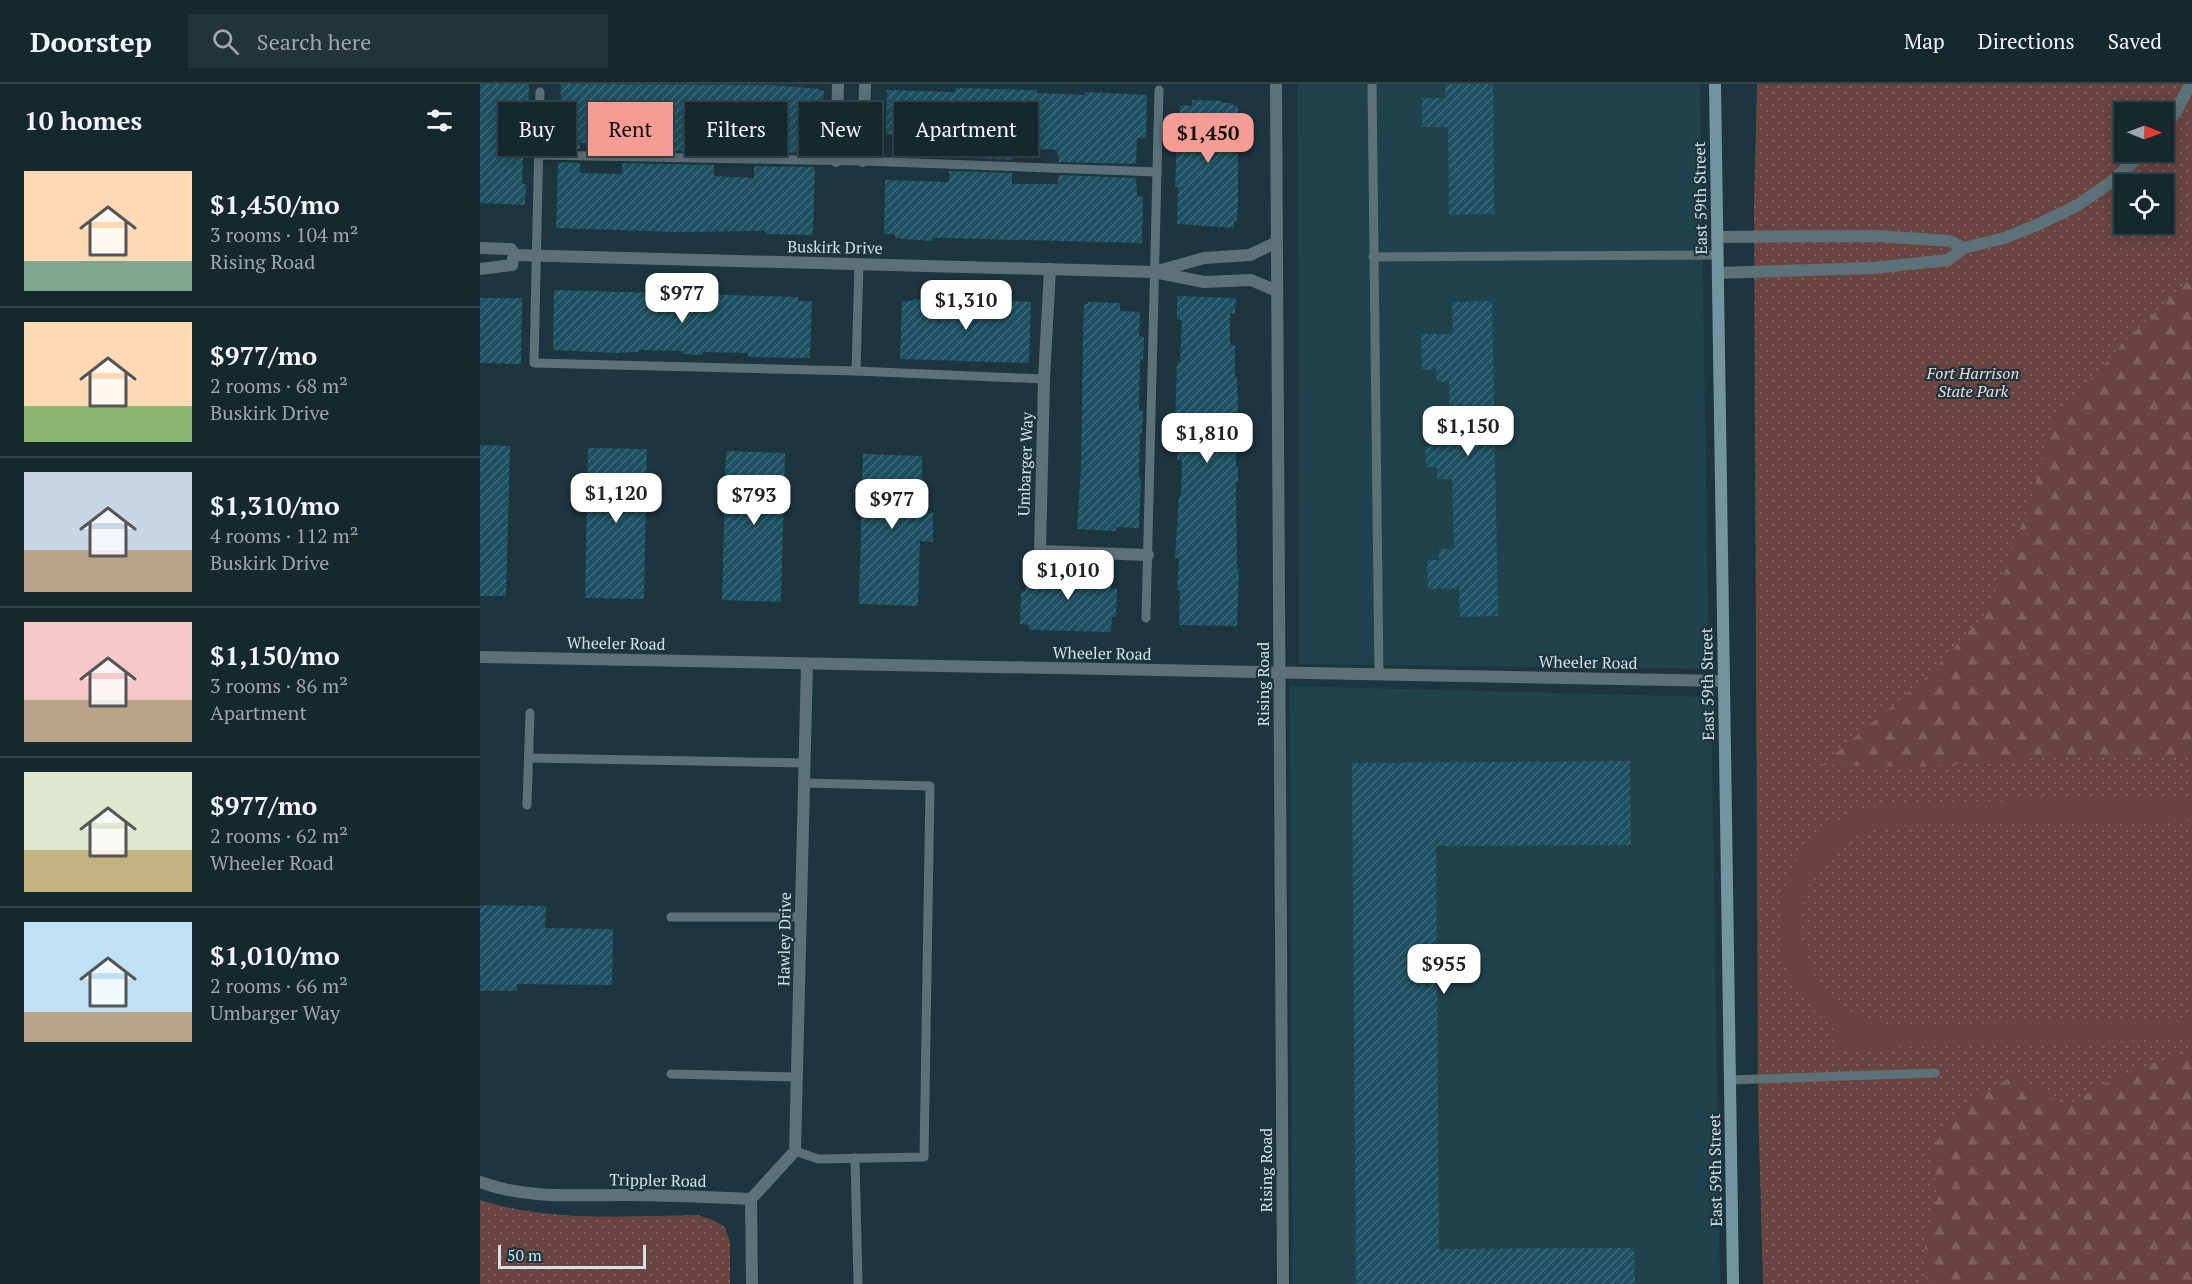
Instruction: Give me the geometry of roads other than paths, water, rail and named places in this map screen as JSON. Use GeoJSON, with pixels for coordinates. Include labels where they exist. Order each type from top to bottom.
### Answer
{"type":"FeatureCollection","features":[{"type":"Feature","properties":{"kind":"street"},"geometry":{"type":"LineString","coordinates":[[836,161],[838,84]]}},
{"type":"Feature","properties":{"kind":"street"},"geometry":{"type":"LineString","coordinates":[[863,161],[865,84]]}},
{"type":"Feature","properties":{"kind":"street","name":"Rising Road"},"geometry":{"type":"LineString","coordinates":[[1276,84],[1283,1284]]}},
{"type":"Feature","properties":{"kind":"street","name":"East 59th Street"},"geometry":{"type":"LineString","coordinates":[[1714,84],[1733,1284]]}},
{"type":"Feature","properties":{"kind":"street"},"geometry":{"type":"LineString","coordinates":[[2174,114],[2190,84]]}},
{"type":"Feature","properties":{"kind":"street"},"geometry":{"type":"LineString","coordinates":[[1718,273],[1873,268],[1948,260],[1964,248],[2004,238],[2056,216],[2111,182],[2134,162]]}},
{"type":"Feature","properties":{"kind":"street"},"geometry":{"type":"LineString","coordinates":[[1717,237],[1876,236],[1950,242],[1964,248]]}},
{"type":"Feature","properties":{"kind":"street","name":"Buskirk Drive"},"geometry":{"type":"LineString","coordinates":[[1154,272],[1204,258],[1250,255],[1277,242]]}},
{"type":"Feature","properties":{"kind":"street","name":"Buskirk Drive"},"geometry":{"type":"LineString","coordinates":[[480,248],[511,249],[514,255],[535,256],[1154,272],[1204,282],[1251,280],[1277,291]]}},
{"type":"Feature","properties":{"kind":"street"},"geometry":{"type":"LineString","coordinates":[[480,268],[512,265],[514,255]]}},
{"type":"Feature","properties":{"kind":"street","name":"Umbarger Way"},"geometry":{"type":"LineString","coordinates":[[1050,269],[1044,379],[1040,551],[1148,555]]}},
{"type":"Feature","properties":{"kind":"street","name":"Wheeler Road"},"geometry":{"type":"LineString","coordinates":[[480,657],[1724,681]]}},
{"type":"Feature","properties":{"kind":"street","name":"Hawley Drive"},"geometry":{"type":"LineString","coordinates":[[795,1151],[807,664]]}},
{"type":"Feature","properties":{"kind":"street"},"geometry":{"type":"LineString","coordinates":[[752,1284],[751,1199],[795,1151]]}},
{"type":"Feature","properties":{"kind":"street","name":"Trippler Road"},"geometry":{"type":"LineString","coordinates":[[480,1182],[498,1188],[538,1195],[751,1199]]}},
{"type":"Feature","properties":{"kind":"lane"},"geometry":{"type":"LineString","coordinates":[[1371,84],[1379,675]]}},
{"type":"Feature","properties":{"kind":"lane"},"geometry":{"type":"LineString","coordinates":[[1146,618],[1160,90]]}},
{"type":"Feature","properties":{"kind":"lane"},"geometry":{"type":"LineString","coordinates":[[540,92],[540,102]]}},
{"type":"Feature","properties":{"kind":"lane"},"geometry":{"type":"LineString","coordinates":[[537,156],[534,363],[856,371],[1044,379]]}},
{"type":"Feature","properties":{"kind":"lane"},"geometry":{"type":"LineString","coordinates":[[576,156],[863,161],[1157,172]]}},
{"type":"Feature","properties":{"kind":"lane"},"geometry":{"type":"LineString","coordinates":[[1373,257],[1717,255]]}},
{"type":"Feature","properties":{"kind":"lane"},"geometry":{"type":"LineString","coordinates":[[856,371],[859,264]]}},
{"type":"Feature","properties":{"kind":"lane"},"geometry":{"type":"LineString","coordinates":[[527,805],[530,712]]}},
{"type":"Feature","properties":{"kind":"lane"},"geometry":{"type":"LineString","coordinates":[[529,758],[805,763]]}},
{"type":"Feature","properties":{"kind":"lane"},"geometry":{"type":"LineString","coordinates":[[795,1151],[818,1158],[924,1157],[930,786],[804,783]]}},
{"type":"Feature","properties":{"kind":"lane"},"geometry":{"type":"LineString","coordinates":[[671,917],[801,917]]}},
{"type":"Feature","properties":{"kind":"lane"},"geometry":{"type":"LineString","coordinates":[[1730,1080],[1935,1073]]}},
{"type":"Feature","properties":{"kind":"lane"},"geometry":{"type":"LineString","coordinates":[[671,1074],[796,1077]]}},
{"type":"Feature","properties":{"kind":"lane"},"geometry":{"type":"LineString","coordinates":[[855,1158],[858,1284]]}},
{"type":"Feature","properties":{"kind":"park label","name":"Fort Harrison State Park"},"geometry":{"type":"Point","coordinates":[1973,382]}}]}
